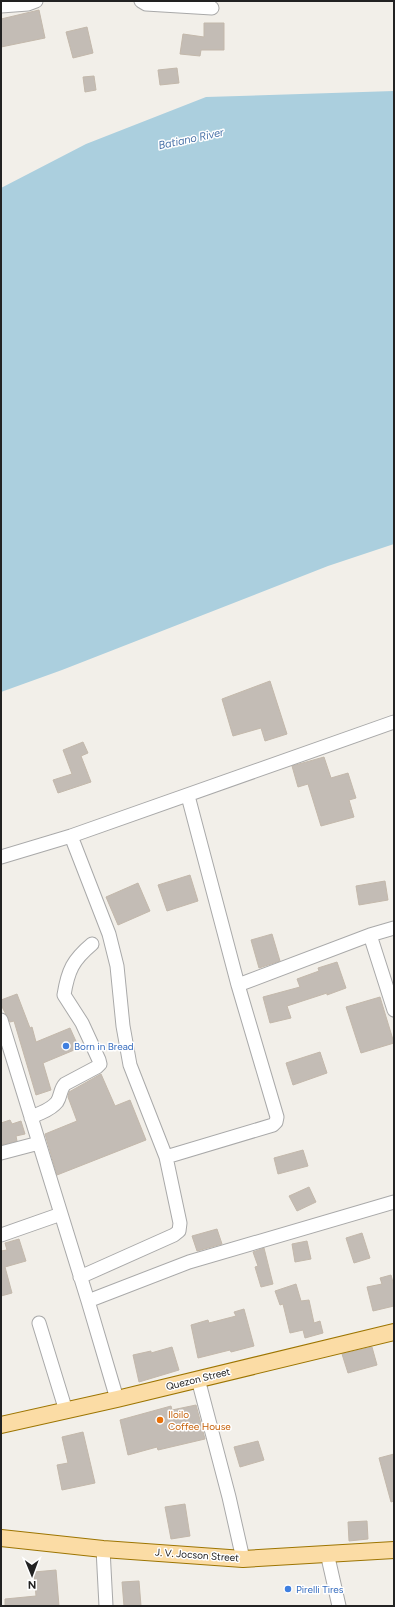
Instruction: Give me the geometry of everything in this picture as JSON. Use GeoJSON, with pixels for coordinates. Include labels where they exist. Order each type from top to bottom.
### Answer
{"type":"FeatureCollection","features":[{"type":"Feature","properties":{"kind":"main road","name":"Quezon Street"},"geometry":{"type":"LineString","coordinates":[[1,1425],[198,1380],[394,1332]]}},
{"type":"Feature","properties":{"kind":"main road","name":"J. V. Jocson Street"},"geometry":{"type":"LineString","coordinates":[[1,1538],[243,1559],[394,1550]]}},
{"type":"Feature","properties":{"kind":"street"},"geometry":{"type":"LineString","coordinates":[[1,6],[28,4],[36,1]]}},
{"type":"Feature","properties":{"kind":"street"},"geometry":{"type":"LineString","coordinates":[[141,1],[146,4],[212,8]]}},
{"type":"Feature","properties":{"kind":"street"},"geometry":{"type":"LineString","coordinates":[[1,857],[71,836],[188,796],[394,722]]}},
{"type":"Feature","properties":{"kind":"street"},"geometry":{"type":"LineString","coordinates":[[166,1157],[274,1125],[277,1117],[238,985],[188,796]]}},
{"type":"Feature","properties":{"kind":"street"},"geometry":{"type":"LineString","coordinates":[[71,836],[109,934],[117,966],[123,1026],[130,1065],[166,1157],[180,1223],[179,1231],[174,1235],[80,1277]]}},
{"type":"Feature","properties":{"kind":"street"},"geometry":{"type":"LineString","coordinates":[[238,985],[370,935],[394,928]]}},
{"type":"Feature","properties":{"kind":"street"},"geometry":{"type":"LineString","coordinates":[[370,935],[394,1010]]}},
{"type":"Feature","properties":{"kind":"street"},"geometry":{"type":"LineString","coordinates":[[31,1118],[50,1109],[58,1101],[62,1088],[65,1084],[100,1064],[82,1024],[64,995],[67,975],[79,955],[92,944]]}},
{"type":"Feature","properties":{"kind":"street"},"geometry":{"type":"LineString","coordinates":[[1,1020],[117,1399]]}},
{"type":"Feature","properties":{"kind":"street"},"geometry":{"type":"LineString","coordinates":[[1,1154],[39,1143]]}},
{"type":"Feature","properties":{"kind":"street"},"geometry":{"type":"LineString","coordinates":[[88,1301],[190,1262],[394,1202]]}},
{"type":"Feature","properties":{"kind":"street"},"geometry":{"type":"LineString","coordinates":[[1,1235],[61,1214]]}},
{"type":"Feature","properties":{"kind":"street"},"geometry":{"type":"LineString","coordinates":[[39,1323],[66,1411]]}},
{"type":"Feature","properties":{"kind":"street"},"geometry":{"type":"LineString","coordinates":[[198,1380],[229,1497],[243,1559]]}},
{"type":"Feature","properties":{"kind":"street"},"geometry":{"type":"LineString","coordinates":[[103,1548],[106,1606]]}},
{"type":"Feature","properties":{"kind":"street"},"geometry":{"type":"LineString","coordinates":[[326,1554],[339,1606]]}},
{"type":"Feature","properties":{"kind":"water","name":"Batiano River"},"geometry":{"type":"Polygon","coordinates":[[[394,91],[394,544],[328,566],[62,670],[1,692],[1,188],[86,144],[206,97],[394,91]]]}},
{"type":"Feature","properties":{"kind":"building"},"geometry":{"type":"Polygon","coordinates":[[[39,10],[45,38],[1,47],[1,19],[39,10]]]}},
{"type":"Feature","properties":{"kind":"building"},"geometry":{"type":"Polygon","coordinates":[[[204,23],[224,23],[224,50],[201,50],[200,56],[180,54],[183,34],[204,37],[204,23]]]}},
{"type":"Feature","properties":{"kind":"building"},"geometry":{"type":"Polygon","coordinates":[[[87,27],[93,53],[73,58],[66,32],[87,27]]]}},
{"type":"Feature","properties":{"kind":"building"},"geometry":{"type":"Polygon","coordinates":[[[177,68],[179,83],[160,85],[158,70],[177,68]]]}},
{"type":"Feature","properties":{"kind":"building"},"geometry":{"type":"Polygon","coordinates":[[[94,76],[96,90],[85,92],[83,77],[94,76]]]}},
{"type":"Feature","properties":{"kind":"building"},"geometry":{"type":"Polygon","coordinates":[[[270,681],[287,734],[265,741],[261,728],[233,736],[222,699],[270,681]]]}},
{"type":"Feature","properties":{"kind":"building"},"geometry":{"type":"Polygon","coordinates":[[[83,742],[88,753],[81,756],[91,782],[58,793],[53,780],[72,774],[63,750],[83,742]]]}},
{"type":"Feature","properties":{"kind":"building"},"geometry":{"type":"Polygon","coordinates":[[[324,757],[331,778],[348,773],[356,798],[349,800],[354,817],[321,826],[308,784],[298,787],[292,766],[324,757]]]}},
{"type":"Feature","properties":{"kind":"building"},"geometry":{"type":"Polygon","coordinates":[[[190,875],[198,901],[167,911],[158,885],[190,875]]]}},
{"type":"Feature","properties":{"kind":"building"},"geometry":{"type":"Polygon","coordinates":[[[385,881],[388,900],[359,905],[356,886],[385,881]]]}},
{"type":"Feature","properties":{"kind":"building"},"geometry":{"type":"Polygon","coordinates":[[[138,883],[150,911],[118,925],[106,897],[138,883]]]}},
{"type":"Feature","properties":{"kind":"building"},"geometry":{"type":"Polygon","coordinates":[[[272,934],[280,961],[259,968],[251,940],[272,934]]]}},
{"type":"Feature","properties":{"kind":"building"},"geometry":{"type":"Polygon","coordinates":[[[337,962],[346,988],[287,1006],[291,1018],[270,1023],[263,997],[300,987],[297,979],[319,971],[318,968],[337,962]]]}},
{"type":"Feature","properties":{"kind":"building"},"geometry":{"type":"Polygon","coordinates":[[[17,994],[30,1028],[32,1027],[36,1042],[70,1028],[79,1048],[43,1063],[51,1090],[36,1095],[14,1021],[10,1022],[1,1005],[1,1000],[17,994]]]}},
{"type":"Feature","properties":{"kind":"building"},"geometry":{"type":"Polygon","coordinates":[[[380,997],[394,1043],[361,1053],[346,1007],[380,997]]]}},
{"type":"Feature","properties":{"kind":"building"},"geometry":{"type":"Polygon","coordinates":[[[320,1052],[327,1073],[293,1085],[286,1063],[320,1052]]]}},
{"type":"Feature","properties":{"kind":"building"},"geometry":{"type":"Polygon","coordinates":[[[101,1074],[115,1106],[130,1100],[146,1140],[57,1175],[45,1134],[77,1121],[68,1097],[69,1092],[101,1074]]]}},
{"type":"Feature","properties":{"kind":"building"},"geometry":{"type":"Polygon","coordinates":[[[10,1120],[12,1124],[21,1121],[25,1134],[16,1136],[17,1141],[1,1145],[1,1123],[10,1120]]]}},
{"type":"Feature","properties":{"kind":"building"},"geometry":{"type":"Polygon","coordinates":[[[303,1150],[308,1166],[278,1174],[274,1158],[303,1150]]]}},
{"type":"Feature","properties":{"kind":"building"},"geometry":{"type":"Polygon","coordinates":[[[309,1187],[316,1202],[297,1211],[289,1196],[309,1187]]]}},
{"type":"Feature","properties":{"kind":"building"},"geometry":{"type":"Polygon","coordinates":[[[217,1229],[222,1244],[197,1251],[192,1236],[217,1229]]]}},
{"type":"Feature","properties":{"kind":"building"},"geometry":{"type":"Polygon","coordinates":[[[362,1233],[370,1258],[354,1263],[346,1238],[362,1233]]]}},
{"type":"Feature","properties":{"kind":"building"},"geometry":{"type":"Polygon","coordinates":[[[19,1239],[26,1261],[5,1267],[12,1293],[1,1296],[1,1251],[7,1250],[5,1243],[19,1239]]]}},
{"type":"Feature","properties":{"kind":"building"},"geometry":{"type":"Polygon","coordinates":[[[307,1241],[311,1259],[295,1262],[292,1244],[307,1241]]]}},
{"type":"Feature","properties":{"kind":"building"},"geometry":{"type":"Polygon","coordinates":[[[264,1248],[273,1284],[261,1287],[255,1267],[258,1266],[253,1252],[264,1248]]]}},
{"type":"Feature","properties":{"kind":"building"},"geometry":{"type":"Polygon","coordinates":[[[391,1275],[394,1286],[394,1306],[373,1311],[367,1287],[382,1284],[380,1278],[391,1275]]]}},
{"type":"Feature","properties":{"kind":"building"},"geometry":{"type":"Polygon","coordinates":[[[296,1284],[301,1301],[309,1300],[314,1323],[320,1321],[323,1333],[305,1338],[303,1330],[290,1333],[283,1304],[280,1305],[275,1291],[296,1284]]]}},
{"type":"Feature","properties":{"kind":"building"},"geometry":{"type":"Polygon","coordinates":[[[244,1309],[254,1346],[198,1358],[191,1325],[208,1320],[209,1323],[236,1316],[234,1312],[244,1309]]]}},
{"type":"Feature","properties":{"kind":"building"},"geometry":{"type":"Polygon","coordinates":[[[172,1347],[179,1370],[139,1382],[133,1355],[151,1351],[151,1353],[172,1347]]]}},
{"type":"Feature","properties":{"kind":"building"},"geometry":{"type":"Polygon","coordinates":[[[372,1347],[377,1365],[348,1373],[342,1354],[372,1347]]]}},
{"type":"Feature","properties":{"kind":"building"},"geometry":{"type":"Polygon","coordinates":[[[196,1405],[205,1439],[158,1450],[157,1447],[128,1455],[120,1420],[171,1406],[172,1410],[196,1405]]]}},
{"type":"Feature","properties":{"kind":"building"},"geometry":{"type":"Polygon","coordinates":[[[83,1432],[95,1483],[62,1490],[57,1465],[68,1463],[62,1437],[83,1432]]]}},
{"type":"Feature","properties":{"kind":"building"},"geometry":{"type":"Polygon","coordinates":[[[258,1441],[264,1460],[240,1467],[234,1447],[258,1441]]]}},
{"type":"Feature","properties":{"kind":"building"},"geometry":{"type":"Polygon","coordinates":[[[394,1454],[394,1501],[391,1502],[379,1458],[394,1454]]]}},
{"type":"Feature","properties":{"kind":"building"},"geometry":{"type":"Polygon","coordinates":[[[185,1504],[190,1536],[171,1539],[165,1507],[185,1504]]]}},
{"type":"Feature","properties":{"kind":"building"},"geometry":{"type":"Polygon","coordinates":[[[367,1521],[368,1539],[349,1541],[348,1522],[367,1521]]]}},
{"type":"Feature","properties":{"kind":"building"},"geometry":{"type":"Polygon","coordinates":[[[56,1570],[59,1606],[5,1606],[5,1599],[36,1596],[34,1572],[56,1570]]]}},
{"type":"Feature","properties":{"kind":"building"},"geometry":{"type":"Polygon","coordinates":[[[139,1581],[141,1606],[124,1606],[122,1582],[139,1581]]]}},
{"type":"Feature","properties":{"kind":"place","name":"Born in Bread"},"geometry":{"type":"Point","coordinates":[66,1046]}},
{"type":"Feature","properties":{"kind":"place","name":"Iloilo Coffee House"},"geometry":{"type":"Point","coordinates":[160,1420]}},
{"type":"Feature","properties":{"kind":"place","name":"Pirelli Tires"},"geometry":{"type":"Point","coordinates":[288,1589]}}]}
